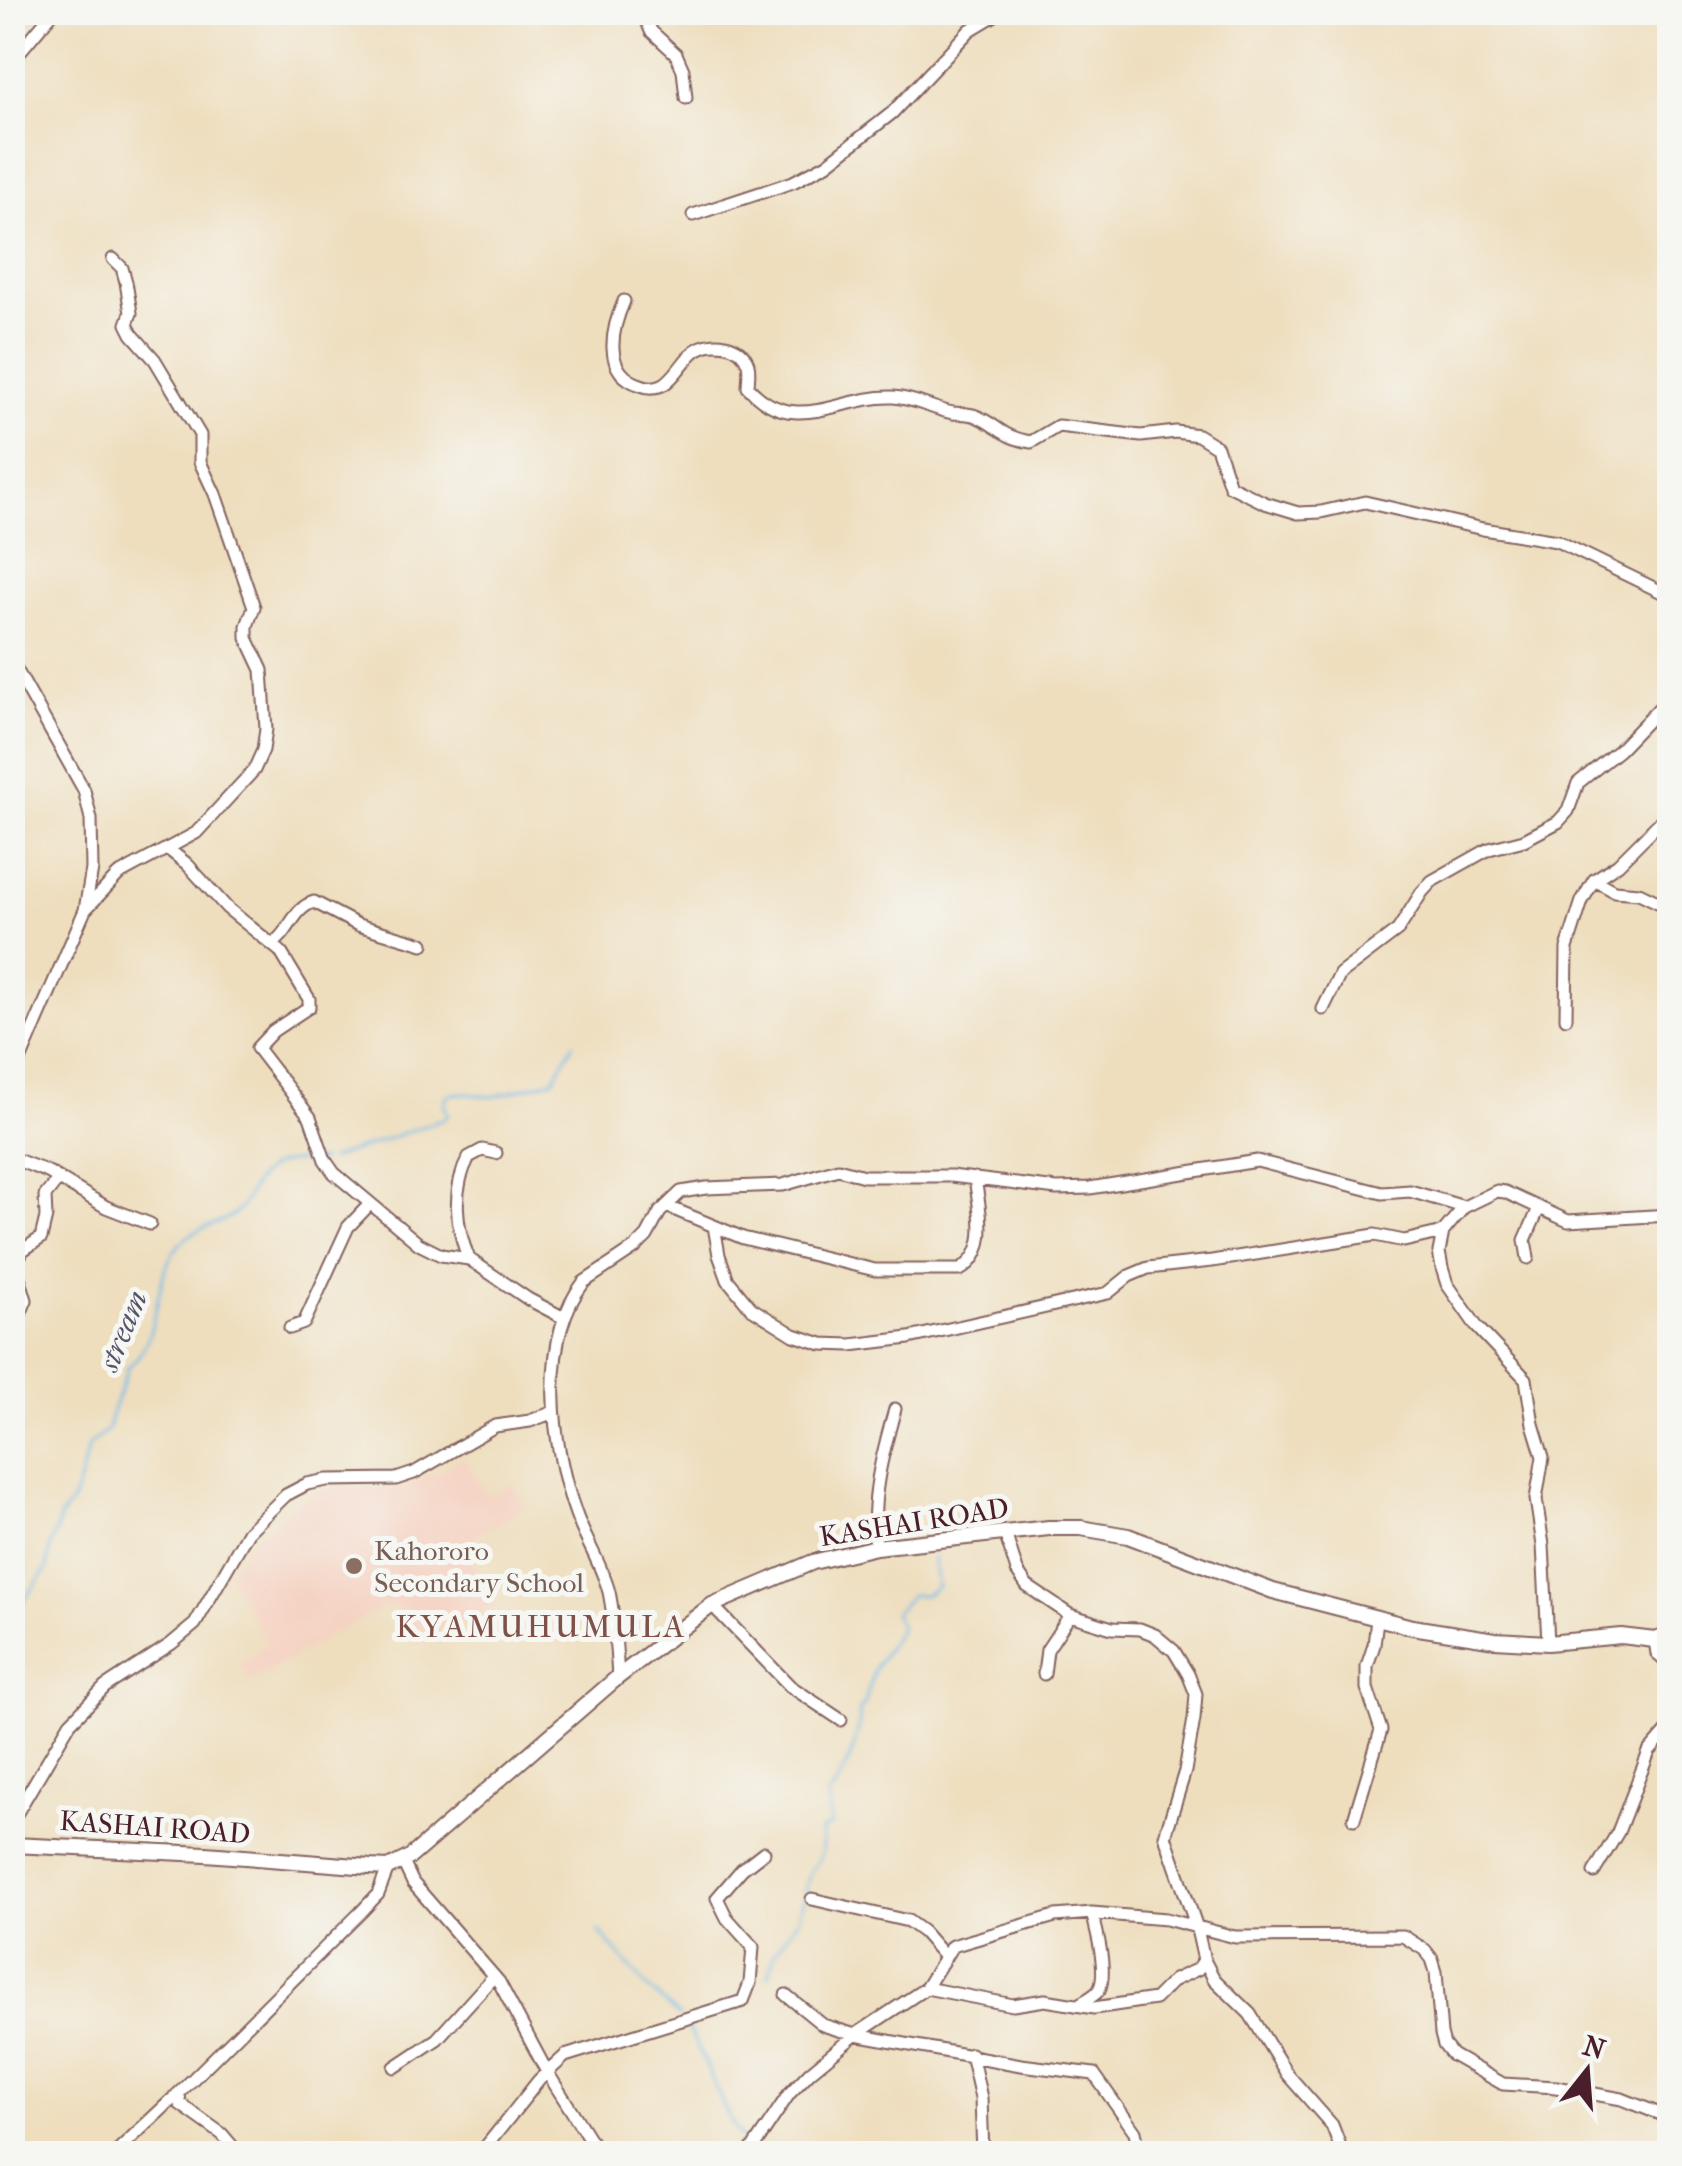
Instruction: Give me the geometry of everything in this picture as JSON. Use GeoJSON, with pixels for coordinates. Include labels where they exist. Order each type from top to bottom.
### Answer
{"type":"FeatureCollection","features":[{"type":"Feature","properties":{"kind":"street"},"geometry":{"type":"LineString","coordinates":[[12,61],[53,12]]}},
{"type":"Feature","properties":{"kind":"street"},"geometry":{"type":"LineString","coordinates":[[643,12],[651,31],[676,54],[683,70],[686,98]]}},
{"type":"Feature","properties":{"kind":"street"},"geometry":{"type":"LineString","coordinates":[[693,215],[793,182],[827,164],[892,113],[970,30],[1000,12]]}},
{"type":"Feature","properties":{"kind":"street"},"geometry":{"type":"LineString","coordinates":[[85,910],[118,875],[196,832],[259,761],[266,729],[262,670],[247,638],[254,607],[200,462],[200,435],[155,360],[132,334],[126,282],[122,268],[113,258]]}},
{"type":"Feature","properties":{"kind":"street"},"geometry":{"type":"LineString","coordinates":[[624,301],[614,327],[613,357],[621,372],[636,384],[651,388],[665,384],[694,352],[705,345],[720,344],[734,347],[744,356],[750,367],[748,387],[758,398],[810,414],[886,397],[975,416],[1000,434],[1030,442],[1058,426],[1141,436],[1198,434],[1217,447],[1230,486],[1265,503],[1302,513],[1365,502],[1483,529],[1529,534],[1570,547],[1670,596]]}},
{"type":"Feature","properties":{"kind":"street"},"geometry":{"type":"LineString","coordinates":[[12,662],[52,727],[88,804],[92,869],[85,910],[12,1079]]}},
{"type":"Feature","properties":{"kind":"street"},"geometry":{"type":"LineString","coordinates":[[1323,1008],[1340,974],[1398,930],[1432,880],[1489,849],[1524,840],[1558,822],[1568,811],[1578,783],[1619,750],[1670,697]]}},
{"type":"Feature","properties":{"kind":"street"},"geometry":{"type":"LineString","coordinates":[[1566,1018],[1567,948],[1582,901],[1594,880],[1630,853],[1670,812]]}},
{"type":"Feature","properties":{"kind":"street"},"geometry":{"type":"LineString","coordinates":[[168,848],[227,908],[289,962],[311,1005],[273,1031],[257,1048],[310,1116],[325,1160],[334,1173],[428,1250],[469,1259],[564,1318]]}},
{"type":"Feature","properties":{"kind":"street"},"geometry":{"type":"LineString","coordinates":[[1594,880],[1614,890],[1640,892],[1670,908]]}},
{"type":"Feature","properties":{"kind":"street"},"geometry":{"type":"LineString","coordinates":[[272,944],[286,933],[300,909],[314,902],[358,925],[423,944]]}},
{"type":"Feature","properties":{"kind":"street"},"geometry":{"type":"LineString","coordinates":[[469,1259],[458,1212],[458,1186],[469,1157],[482,1150],[496,1154]]}},
{"type":"Feature","properties":{"kind":"street"},"geometry":{"type":"LineString","coordinates":[[12,1158],[58,1178],[106,1208],[150,1224]]}},
{"type":"Feature","properties":{"kind":"street"},"geometry":{"type":"LineString","coordinates":[[618,1677],[607,1587],[574,1509],[562,1466],[554,1412],[557,1359],[564,1318],[584,1282],[635,1248],[666,1206],[686,1190],[783,1185],[838,1168],[864,1176],[917,1174],[1090,1188],[1257,1162],[1382,1192],[1410,1191],[1464,1208]]}},
{"type":"Feature","properties":{"kind":"street"},"geometry":{"type":"LineString","coordinates":[[12,1333],[26,1300],[17,1261],[23,1250],[41,1238],[45,1196],[58,1178]]}},
{"type":"Feature","properties":{"kind":"street"},"geometry":{"type":"LineString","coordinates":[[666,1206],[759,1242],[875,1270],[960,1270],[972,1262],[981,1243],[975,1178]]}},
{"type":"Feature","properties":{"kind":"street"},"geometry":{"type":"LineString","coordinates":[[1548,1643],[1543,1545],[1536,1508],[1543,1457],[1526,1380],[1477,1327],[1447,1284],[1439,1252],[1443,1232],[1464,1208],[1497,1191],[1568,1221],[1670,1216]]}},
{"type":"Feature","properties":{"kind":"street"},"geometry":{"type":"LineString","coordinates":[[290,1328],[304,1323],[348,1227],[369,1205]]}},
{"type":"Feature","properties":{"kind":"street"},"geometry":{"type":"LineString","coordinates":[[1528,1258],[1525,1240],[1539,1208]]}},
{"type":"Feature","properties":{"kind":"street"},"geometry":{"type":"LineString","coordinates":[[714,1226],[728,1280],[750,1308],[794,1335],[834,1345],[928,1334],[1108,1293],[1148,1268],[1374,1235],[1404,1241],[1443,1232]]}},
{"type":"Feature","properties":{"kind":"street"},"geometry":{"type":"LineString","coordinates":[[876,1548],[878,1469],[895,1409]]}},
{"type":"Feature","properties":{"kind":"street"},"geometry":{"type":"LineString","coordinates":[[12,1820],[70,1722],[105,1687],[195,1624],[230,1557],[248,1532],[286,1495],[307,1484],[327,1480],[396,1478],[414,1472],[495,1426],[530,1421],[554,1412]]}},
{"type":"Feature","properties":{"kind":"street","name":"KASHAI ROAD"},"geometry":{"type":"LineString","coordinates":[[12,1846],[396,1865],[618,1677],[712,1606],[813,1562],[876,1548],[1065,1528],[1114,1533],[1273,1590],[1377,1620],[1456,1634],[1548,1643],[1621,1636],[1662,1638]]}},
{"type":"Feature","properties":{"kind":"street"},"geometry":{"type":"LineString","coordinates":[[1005,1533],[1021,1581],[1070,1615],[1112,1628],[1140,1629],[1155,1635],[1174,1651],[1193,1685],[1190,1744],[1166,1836],[1204,1960],[1214,1979],[1250,2014],[1288,2074],[1332,2125],[1343,2154]]}},
{"type":"Feature","properties":{"kind":"street"},"geometry":{"type":"LineString","coordinates":[[712,1606],[790,1686],[841,1720]]}},
{"type":"Feature","properties":{"kind":"street"},"geometry":{"type":"LineString","coordinates":[[1044,1674],[1047,1650],[1070,1615]]}},
{"type":"Feature","properties":{"kind":"street"},"geometry":{"type":"LineString","coordinates":[[1354,1819],[1381,1730],[1367,1688],[1367,1666],[1377,1620]]}},
{"type":"Feature","properties":{"kind":"street"},"geometry":{"type":"LineString","coordinates":[[1662,1638],[1657,1654],[1670,1665]]}},
{"type":"Feature","properties":{"kind":"street"},"geometry":{"type":"LineString","coordinates":[[1594,1872],[1618,1832],[1649,1752],[1670,1728]]}},
{"type":"Feature","properties":{"kind":"street"},"geometry":{"type":"LineString","coordinates":[[480,2154],[546,2072],[565,2056],[743,2001],[750,1983],[753,1947],[727,1918],[717,1898],[742,1869],[764,1852]]}},
{"type":"Feature","properties":{"kind":"street"},"geometry":{"type":"LineString","coordinates":[[114,2154],[361,1912],[396,1865],[494,1976],[546,2072],[599,2154]]}},
{"type":"Feature","properties":{"kind":"street"},"geometry":{"type":"LineString","coordinates":[[812,1898],[908,1921],[944,1956]]}},
{"type":"Feature","properties":{"kind":"street"},"geometry":{"type":"LineString","coordinates":[[1078,2005],[1095,1994],[1100,1984],[1102,1964],[1092,1913]]}},
{"type":"Feature","properties":{"kind":"street"},"geometry":{"type":"LineString","coordinates":[[749,2154],[789,2094],[855,2035],[926,1988],[952,1946],[1055,1916],[1092,1913],[1166,1919],[1235,1938],[1403,1936],[1432,1959],[1441,2034],[1452,2055],[1503,2084],[1622,2099],[1670,2118]]}},
{"type":"Feature","properties":{"kind":"street"},"geometry":{"type":"LineString","coordinates":[[926,1988],[1013,2005],[1045,2000],[1094,2008],[1150,2001],[1174,1980],[1198,1970],[1204,1960]]}},
{"type":"Feature","properties":{"kind":"street"},"geometry":{"type":"LineString","coordinates":[[395,2067],[436,2039],[494,1976]]}},
{"type":"Feature","properties":{"kind":"street"},"geometry":{"type":"LineString","coordinates":[[786,1995],[824,2025],[855,2035],[1094,2074],[1135,2132],[1140,2154]]}},
{"type":"Feature","properties":{"kind":"street"},"geometry":{"type":"LineString","coordinates":[[971,2054],[981,2098],[984,2154]]}},
{"type":"Feature","properties":{"kind":"street"},"geometry":{"type":"LineString","coordinates":[[179,2092],[180,2104],[222,2134],[239,2154]]}},
{"type":"Feature","properties":{"kind":"shaded area","name":"Kahororo Secondary School"},"geometry":{"type":"Polygon","coordinates":[[[464,1458],[488,1496],[512,1484],[525,1508],[478,1534],[471,1559],[495,1604],[415,1644],[393,1602],[250,1681],[240,1664],[266,1644],[229,1574],[246,1546],[300,1502],[325,1488],[400,1490],[464,1458]]]}},
{"type":"Feature","properties":{"kind":"waterway","name":"stream"},"geometry":{"type":"LineString","coordinates":[[330,1159],[444,1119],[448,1115],[444,1105],[447,1095],[492,1097],[553,1080],[574,1043]]}},
{"type":"Feature","properties":{"kind":"waterway","name":"stream"},"geometry":{"type":"LineString","coordinates":[[12,1649],[18,1610],[47,1568],[61,1516],[79,1484],[88,1446],[108,1430],[127,1368],[146,1342],[163,1277],[176,1249],[190,1235],[237,1212],[258,1178],[273,1166],[322,1160]]}},
{"type":"Feature","properties":{"kind":"waterway"},"geometry":{"type":"LineString","coordinates":[[769,1975],[775,1952],[799,1918],[810,1872],[819,1860],[821,1831],[831,1825],[828,1796],[851,1755],[860,1708],[864,1706],[874,1669],[899,1630],[894,1613],[911,1595],[925,1595],[937,1587],[933,1556]]}},
{"type":"Feature","properties":{"kind":"waterway"},"geometry":{"type":"LineString","coordinates":[[599,1931],[648,1988],[680,2017]]}},
{"type":"Feature","properties":{"kind":"waterway"},"geometry":{"type":"LineString","coordinates":[[684,2024],[731,2121],[750,2147]]}},
{"type":"Feature","properties":{"kind":"place","name":"Kahororo Secondary School"},"geometry":{"type":"Point","coordinates":[354,1566]}},
{"type":"Feature","properties":{"kind":"district","name":"KYAMUHUMULA"},"geometry":{"type":"Point","coordinates":[541,1626]}}]}
